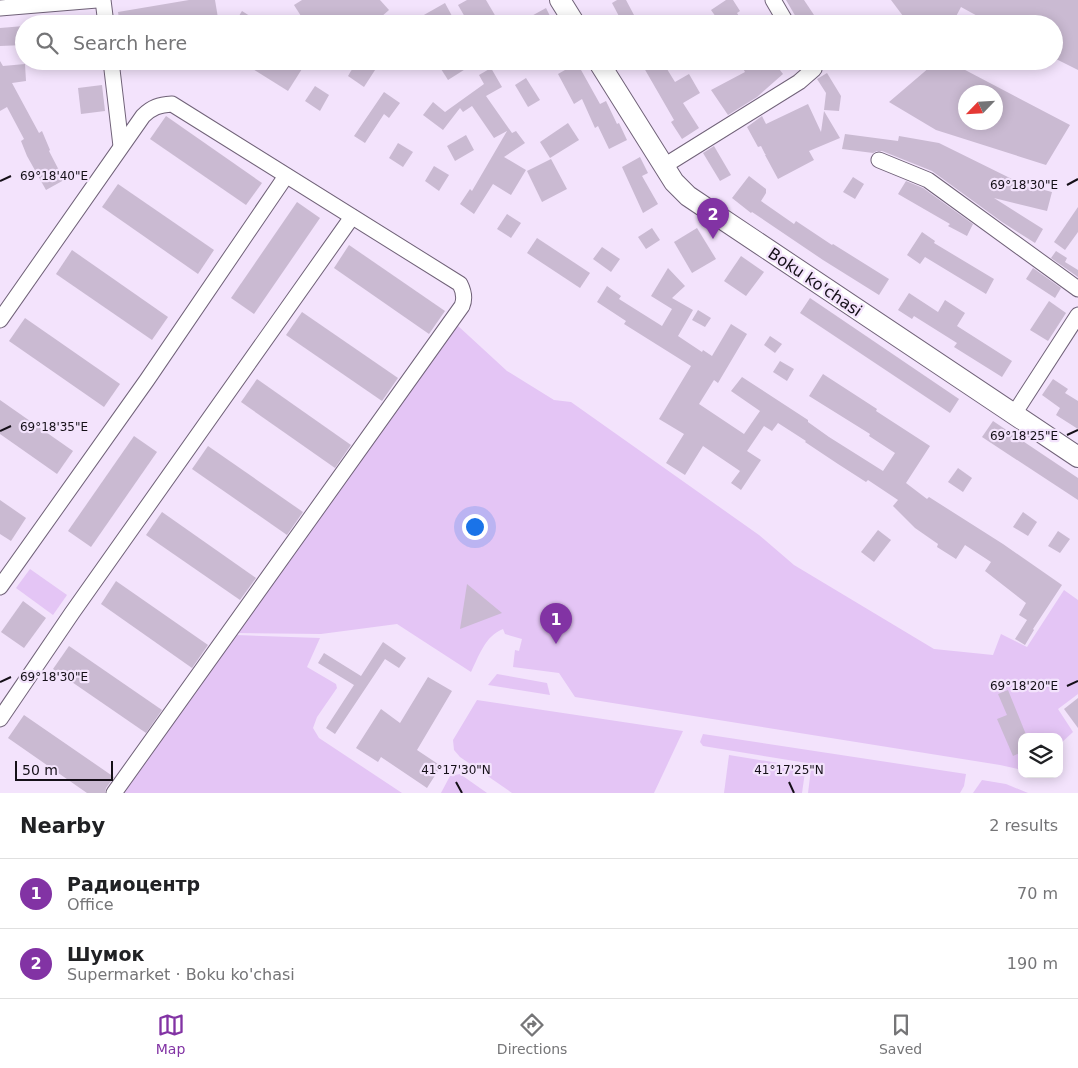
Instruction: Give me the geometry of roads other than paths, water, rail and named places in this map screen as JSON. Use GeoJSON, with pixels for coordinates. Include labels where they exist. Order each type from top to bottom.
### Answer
{"type":"FeatureCollection","features":[{"type":"Feature","properties":{"kind":"street"},"geometry":{"type":"LineString","coordinates":[[0,8],[97,0]]}},
{"type":"Feature","properties":{"kind":"street"},"geometry":{"type":"LineString","coordinates":[[103,0],[105,15]]}},
{"type":"Feature","properties":{"kind":"street"},"geometry":{"type":"LineString","coordinates":[[560,0],[569,15]]}},
{"type":"Feature","properties":{"kind":"street"},"geometry":{"type":"LineString","coordinates":[[773,0],[782,15]]}},
{"type":"Feature","properties":{"kind":"street"},"geometry":{"type":"LineString","coordinates":[[112,70],[121,146]]}},
{"type":"Feature","properties":{"kind":"street","name":"Boku ko'chasi"},"geometry":{"type":"LineString","coordinates":[[604,70],[680,190],[704,208],[1078,457]]}},
{"type":"Feature","properties":{"kind":"street"},"geometry":{"type":"LineString","coordinates":[[664,166],[800,82],[813,70]]}},
{"type":"Feature","properties":{"kind":"street"},"geometry":{"type":"LineString","coordinates":[[0,320],[143,116],[151,108],[172,104],[460,284],[463,289],[464,301],[462,306],[114,793]]}},
{"type":"Feature","properties":{"kind":"street"},"geometry":{"type":"LineString","coordinates":[[879,160],[928,180],[1078,289]]}},
{"type":"Feature","properties":{"kind":"street"},"geometry":{"type":"LineString","coordinates":[[0,587],[147,380],[286,176]]}},
{"type":"Feature","properties":{"kind":"street"},"geometry":{"type":"LineString","coordinates":[[0,719],[72,613],[352,216]]}},
{"type":"Feature","properties":{"kind":"street"},"geometry":{"type":"LineString","coordinates":[[1014,414],[1078,314]]}},
{"type":"Feature","properties":{"kind":"place","name":"Шумок"},"geometry":{"type":"Point","coordinates":[713,239]}},
{"type":"Feature","properties":{"kind":"place","name":"Радиоцентр"},"geometry":{"type":"Point","coordinates":[556,644]}}]}
